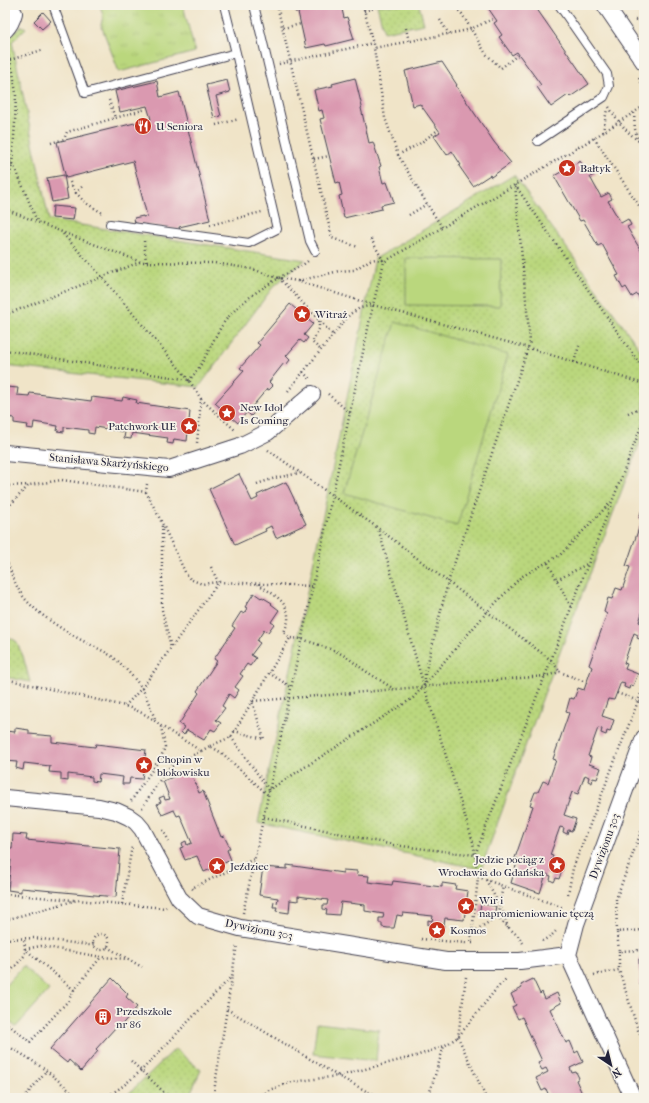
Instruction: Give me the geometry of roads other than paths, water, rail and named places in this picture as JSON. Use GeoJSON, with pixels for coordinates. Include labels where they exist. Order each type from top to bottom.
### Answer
{"type":"FeatureCollection","features":[{"type":"Feature","properties":{"kind":"street"},"geometry":{"type":"LineString","coordinates":[[5,30],[10,25],[14,13],[8,5]]}},
{"type":"Feature","properties":{"kind":"street"},"geometry":{"type":"LineString","coordinates":[[605,5],[644,62]]}},
{"type":"Feature","properties":{"kind":"street","name":"Stanisława Skarżyńskiego"},"geometry":{"type":"LineString","coordinates":[[5,453],[169,469],[254,440],[268,432],[312,394]]}},
{"type":"Feature","properties":{"kind":"street","name":"Dywizjonu 303"},"geometry":{"type":"LineString","coordinates":[[5,798],[99,807],[139,815],[142,829],[179,898],[198,916],[240,928],[446,961],[520,961],[568,956],[576,924],[644,738]]}},
{"type":"Feature","properties":{"kind":"street"},"geometry":{"type":"LineString","coordinates":[[568,956],[634,1098]]}},
{"type":"Feature","properties":{"kind":"lane"},"geometry":{"type":"LineString","coordinates":[[53,5],[85,93],[236,53]]}},
{"type":"Feature","properties":{"kind":"lane"},"geometry":{"type":"LineString","coordinates":[[110,224],[249,243],[276,229],[251,116],[224,5]]}},
{"type":"Feature","properties":{"kind":"lane"},"geometry":{"type":"LineString","coordinates":[[254,5],[310,241],[315,251]]}},
{"type":"Feature","properties":{"kind":"lane"},"geometry":{"type":"LineString","coordinates":[[538,141],[604,97],[609,86],[607,74],[559,5]]}},
{"type":"Feature","properties":{"kind":"place","name":"U Seniora"},"geometry":{"type":"Point","coordinates":[143,126]}},
{"type":"Feature","properties":{"kind":"place","name":"Bałtyk"},"geometry":{"type":"Point","coordinates":[567,168]}},
{"type":"Feature","properties":{"kind":"place","name":"Witraż"},"geometry":{"type":"Point","coordinates":[302,314]}},
{"type":"Feature","properties":{"kind":"place","name":"New Idol Is Coming"},"geometry":{"type":"Point","coordinates":[227,413]}},
{"type":"Feature","properties":{"kind":"place","name":"Patchwork UE"},"geometry":{"type":"Point","coordinates":[189,426]}},
{"type":"Feature","properties":{"kind":"place","name":"Chopin w blokowisku"},"geometry":{"type":"Point","coordinates":[144,765]}},
{"type":"Feature","properties":{"kind":"place","name":"Jedzie pociąg z Wrocławia do Gdańska"},"geometry":{"type":"Point","coordinates":[557,865]}},
{"type":"Feature","properties":{"kind":"place","name":"Jeździec"},"geometry":{"type":"Point","coordinates":[217,866]}},
{"type":"Feature","properties":{"kind":"place","name":"Wir i napromieniowanie tęczą"},"geometry":{"type":"Point","coordinates":[466,906]}},
{"type":"Feature","properties":{"kind":"place","name":"Kosmos"},"geometry":{"type":"Point","coordinates":[437,930]}},
{"type":"Feature","properties":{"kind":"place","name":"Przedszkole nr 86"},"geometry":{"type":"Point","coordinates":[103,1017]}}]}
